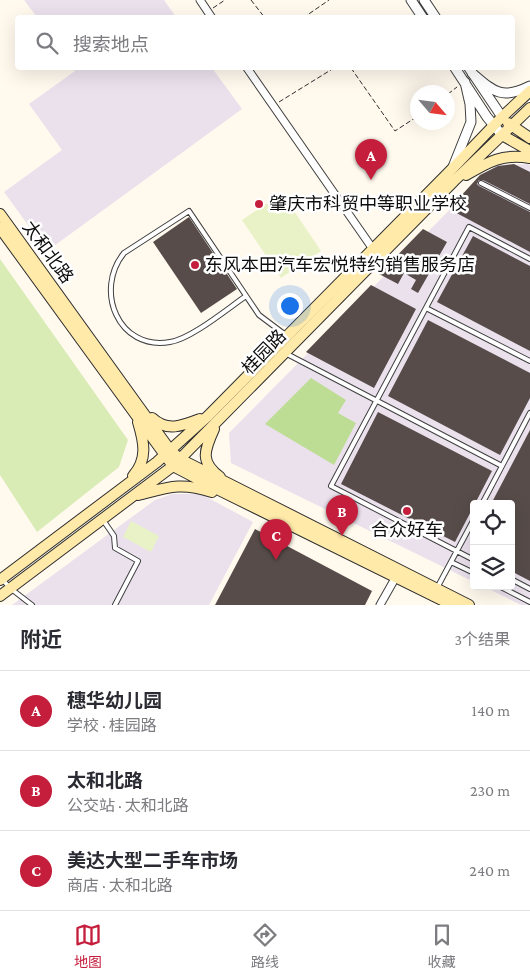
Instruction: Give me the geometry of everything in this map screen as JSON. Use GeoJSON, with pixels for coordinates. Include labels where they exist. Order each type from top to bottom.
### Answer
{"type":"FeatureCollection","features":[{"type":"Feature","properties":{"kind":"main road"},"geometry":{"type":"LineString","coordinates":[[1,580],[168,452],[208,416],[452,170],[494,125],[530,91]]}},
{"type":"Feature","properties":{"kind":"main road","name":"桂园路"},"geometry":{"type":"LineString","coordinates":[[0,596],[176,463],[454,181],[530,108]]}},
{"type":"Feature","properties":{"kind":"main road"},"geometry":{"type":"LineString","coordinates":[[502,117],[530,138]]}},
{"type":"Feature","properties":{"kind":"main road"},"geometry":{"type":"LineString","coordinates":[[502,135],[530,151]]}},
{"type":"Feature","properties":{"kind":"main road"},"geometry":{"type":"LineString","coordinates":[[454,181],[499,159],[515,156],[530,158]]}},
{"type":"Feature","properties":{"kind":"main road","name":"太和北路"},"geometry":{"type":"LineString","coordinates":[[0,214],[137,410]]}},
{"type":"Feature","properties":{"kind":"main road","name":"太和北路"},"geometry":{"type":"LineString","coordinates":[[0,228],[176,463],[221,491],[435,592],[469,605]]}},
{"type":"Feature","properties":{"kind":"main road"},"geometry":{"type":"LineString","coordinates":[[137,410],[157,423],[170,427],[183,426],[208,416]]}},
{"type":"Feature","properties":{"kind":"main road"},"geometry":{"type":"LineString","coordinates":[[124,486],[137,471],[144,454],[144,440],[137,410]]}},
{"type":"Feature","properties":{"kind":"main road"},"geometry":{"type":"LineString","coordinates":[[216,424],[205,450],[205,457],[212,471],[233,487]]}},
{"type":"Feature","properties":{"kind":"main road","name":"太和北路"},"geometry":{"type":"LineString","coordinates":[[176,463],[233,487],[397,574]]}},
{"type":"Feature","properties":{"kind":"main road"},"geometry":{"type":"LineString","coordinates":[[130,497],[172,486],[192,486],[212,492],[221,491]]}},
{"type":"Feature","properties":{"kind":"main road","name":"太和北路"},"geometry":{"type":"LineString","coordinates":[[435,592],[452,605]]}},
{"type":"Feature","properties":{"kind":"street"},"geometry":{"type":"LineString","coordinates":[[200,0],[210,14]]}},
{"type":"Feature","properties":{"kind":"street"},"geometry":{"type":"LineString","coordinates":[[411,0],[420,15]]}},
{"type":"Feature","properties":{"kind":"street"},"geometry":{"type":"LineString","coordinates":[[424,0],[434,15]]}},
{"type":"Feature","properties":{"kind":"street"},"geometry":{"type":"LineString","coordinates":[[248,70],[378,258]]}},
{"type":"Feature","properties":{"kind":"street"},"geometry":{"type":"LineString","coordinates":[[456,70],[502,135]]}},
{"type":"Feature","properties":{"kind":"street"},"geometry":{"type":"LineString","coordinates":[[470,70],[490,88],[504,94],[520,91],[530,86]]}},
{"type":"Feature","properties":{"kind":"street"},"geometry":{"type":"LineString","coordinates":[[470,70],[502,117]]}},
{"type":"Feature","properties":{"kind":"street"},"geometry":{"type":"LineString","coordinates":[[452,170],[470,129],[470,104],[465,82]]}},
{"type":"Feature","properties":{"kind":"street"},"geometry":{"type":"LineString","coordinates":[[380,605],[397,574]]}},
{"type":"Feature","properties":{"kind":"lane"},"geometry":{"type":"LineString","coordinates":[[481,183],[530,208]]}},
{"type":"Feature","properties":{"kind":"lane"},"geometry":{"type":"LineString","coordinates":[[246,296],[187,336],[171,342],[155,343],[124,329],[113,308],[110,290],[116,263],[124,253],[189,210],[246,296],[259,316],[287,336]]}},
{"type":"Feature","properties":{"kind":"lane"},"geometry":{"type":"LineString","coordinates":[[470,558],[331,486],[469,227],[530,259]]}},
{"type":"Feature","properties":{"kind":"lane"},"geometry":{"type":"LineString","coordinates":[[426,308],[530,361]]}},
{"type":"Feature","properties":{"kind":"lane"},"geometry":{"type":"LineString","coordinates":[[286,353],[502,466]]}},
{"type":"Feature","properties":{"kind":"lane"},"geometry":{"type":"LineString","coordinates":[[484,500],[530,414]]}},
{"type":"Feature","properties":{"kind":"lane"},"geometry":{"type":"LineString","coordinates":[[102,518],[114,536],[115,548],[138,561],[115,605]]}},
{"type":"Feature","properties":{"kind":"lane"},"geometry":{"type":"LineString","coordinates":[[435,592],[470,527]]}},
{"type":"Feature","properties":{"kind":"lane"},"geometry":{"type":"LineString","coordinates":[[451,562],[470,571]]}},
{"type":"Feature","properties":{"kind":"lane"},"geometry":{"type":"LineString","coordinates":[[1,580],[32,605]]}},
{"type":"Feature","properties":{"kind":"lane"},"geometry":{"type":"LineString","coordinates":[[515,582],[530,589]]}},
{"type":"Feature","properties":{"kind":"lane"},"geometry":{"type":"LineString","coordinates":[[507,590],[530,602]]}},
{"type":"Feature","properties":{"kind":"path"},"geometry":{"type":"LineString","coordinates":[[210,14],[225,0]]}},
{"type":"Feature","properties":{"kind":"path"},"geometry":{"type":"LineString","coordinates":[[251,0],[263,15]]}},
{"type":"Feature","properties":{"kind":"path"},"geometry":{"type":"LineString","coordinates":[[307,15],[329,0]]}},
{"type":"Feature","properties":{"kind":"path"},"geometry":{"type":"LineString","coordinates":[[273,106],[331,70]]}},
{"type":"Feature","properties":{"kind":"path"},"geometry":{"type":"LineString","coordinates":[[352,70],[396,131],[410,121]]}},
{"type":"Feature","properties":{"kind":"path"},"geometry":{"type":"LineString","coordinates":[[455,89],[465,82]]}},
{"type":"Feature","properties":{"kind":"shaded area"},"geometry":{"type":"Polygon","coordinates":[[[24,0],[164,0],[175,15],[35,15],[24,0]]]}},
{"type":"Feature","properties":{"kind":"shaded area"},"geometry":{"type":"Polygon","coordinates":[[[213,70],[242,109],[47,251],[4,192],[62,150],[29,104],[75,71],[213,70]]]}},
{"type":"Feature","properties":{"kind":"shaded area"},"geometry":{"type":"Polygon","coordinates":[[[497,165],[530,165],[530,605],[521,605],[491,590],[515,590],[515,500],[470,500],[470,580],[231,463],[229,433],[487,172],[497,165]]]}},
{"type":"Feature","properties":{"kind":"shaded area"},"geometry":{"type":"Polygon","coordinates":[[[172,494],[201,494],[253,522],[209,605],[12,605],[155,500],[172,494]]]}},
{"type":"Feature","properties":{"kind":"green space"},"geometry":{"type":"Polygon","coordinates":[[[282,193],[321,251],[281,278],[242,220],[282,193]]]}},
{"type":"Feature","properties":{"kind":"green space"},"geometry":{"type":"Polygon","coordinates":[[[0,259],[128,440],[119,467],[37,532],[0,475],[0,259]]]}},
{"type":"Feature","properties":{"kind":"green space"},"geometry":{"type":"Polygon","coordinates":[[[311,378],[346,400],[338,413],[356,423],[334,465],[265,424],[311,378]]]}},
{"type":"Feature","properties":{"kind":"green space"},"geometry":{"type":"Polygon","coordinates":[[[131,521],[159,536],[151,552],[123,537],[131,521]]]}},
{"type":"Feature","properties":{"kind":"building"},"geometry":{"type":"Polygon","coordinates":[[[514,164],[530,172],[530,204],[483,180],[479,180],[477,184],[530,212],[530,252],[449,209],[480,175],[498,166],[514,164]]]}},
{"type":"Feature","properties":{"kind":"building","name":"东风本田汽车宏悦特约销售服务店"},"geometry":{"type":"Polygon","coordinates":[[[189,217],[237,289],[201,313],[153,242],[189,217]]]}},
{"type":"Feature","properties":{"kind":"building"},"geometry":{"type":"Polygon","coordinates":[[[423,229],[447,242],[418,293],[411,289],[416,280],[404,273],[398,284],[379,274],[423,229]]]}},
{"type":"Feature","properties":{"kind":"building"},"geometry":{"type":"Polygon","coordinates":[[[473,236],[530,266],[530,351],[437,302],[473,236]]]}},
{"type":"Feature","properties":{"kind":"building"},"geometry":{"type":"Polygon","coordinates":[[[371,285],[416,309],[374,388],[306,352],[371,285]]]}},
{"type":"Feature","properties":{"kind":"building"},"geometry":{"type":"Polygon","coordinates":[[[428,320],[530,373],[530,398],[500,455],[388,396],[428,320]]]}},
{"type":"Feature","properties":{"kind":"building"},"geometry":{"type":"Polygon","coordinates":[[[378,412],[492,471],[477,500],[470,500],[470,513],[455,542],[341,484],[378,412]]]}},
{"type":"Feature","properties":{"kind":"building"},"geometry":{"type":"Polygon","coordinates":[[[530,430],[530,581],[515,573],[515,500],[493,500],[530,430]]]}},
{"type":"Feature","properties":{"kind":"building"},"geometry":{"type":"Polygon","coordinates":[[[255,529],[372,591],[365,605],[215,605],[255,529]]]}},
{"type":"Feature","properties":{"kind":"place","name":"穗华幼儿园"},"geometry":{"type":"Point","coordinates":[371,180]}},
{"type":"Feature","properties":{"kind":"place","name":"肇庆市科贸中等职业学校"},"geometry":{"type":"Point","coordinates":[259,204]}},
{"type":"Feature","properties":{"kind":"place","name":"东风本田汽车宏悦特约销售服务店"},"geometry":{"type":"Point","coordinates":[195,265]}},
{"type":"Feature","properties":{"kind":"place","name":"合众好车"},"geometry":{"type":"Point","coordinates":[407,511]}},
{"type":"Feature","properties":{"kind":"place","name":"太和北路"},"geometry":{"type":"Point","coordinates":[342,536]}},
{"type":"Feature","properties":{"kind":"place","name":"美达大型二手车市场"},"geometry":{"type":"Point","coordinates":[276,560]}}]}
